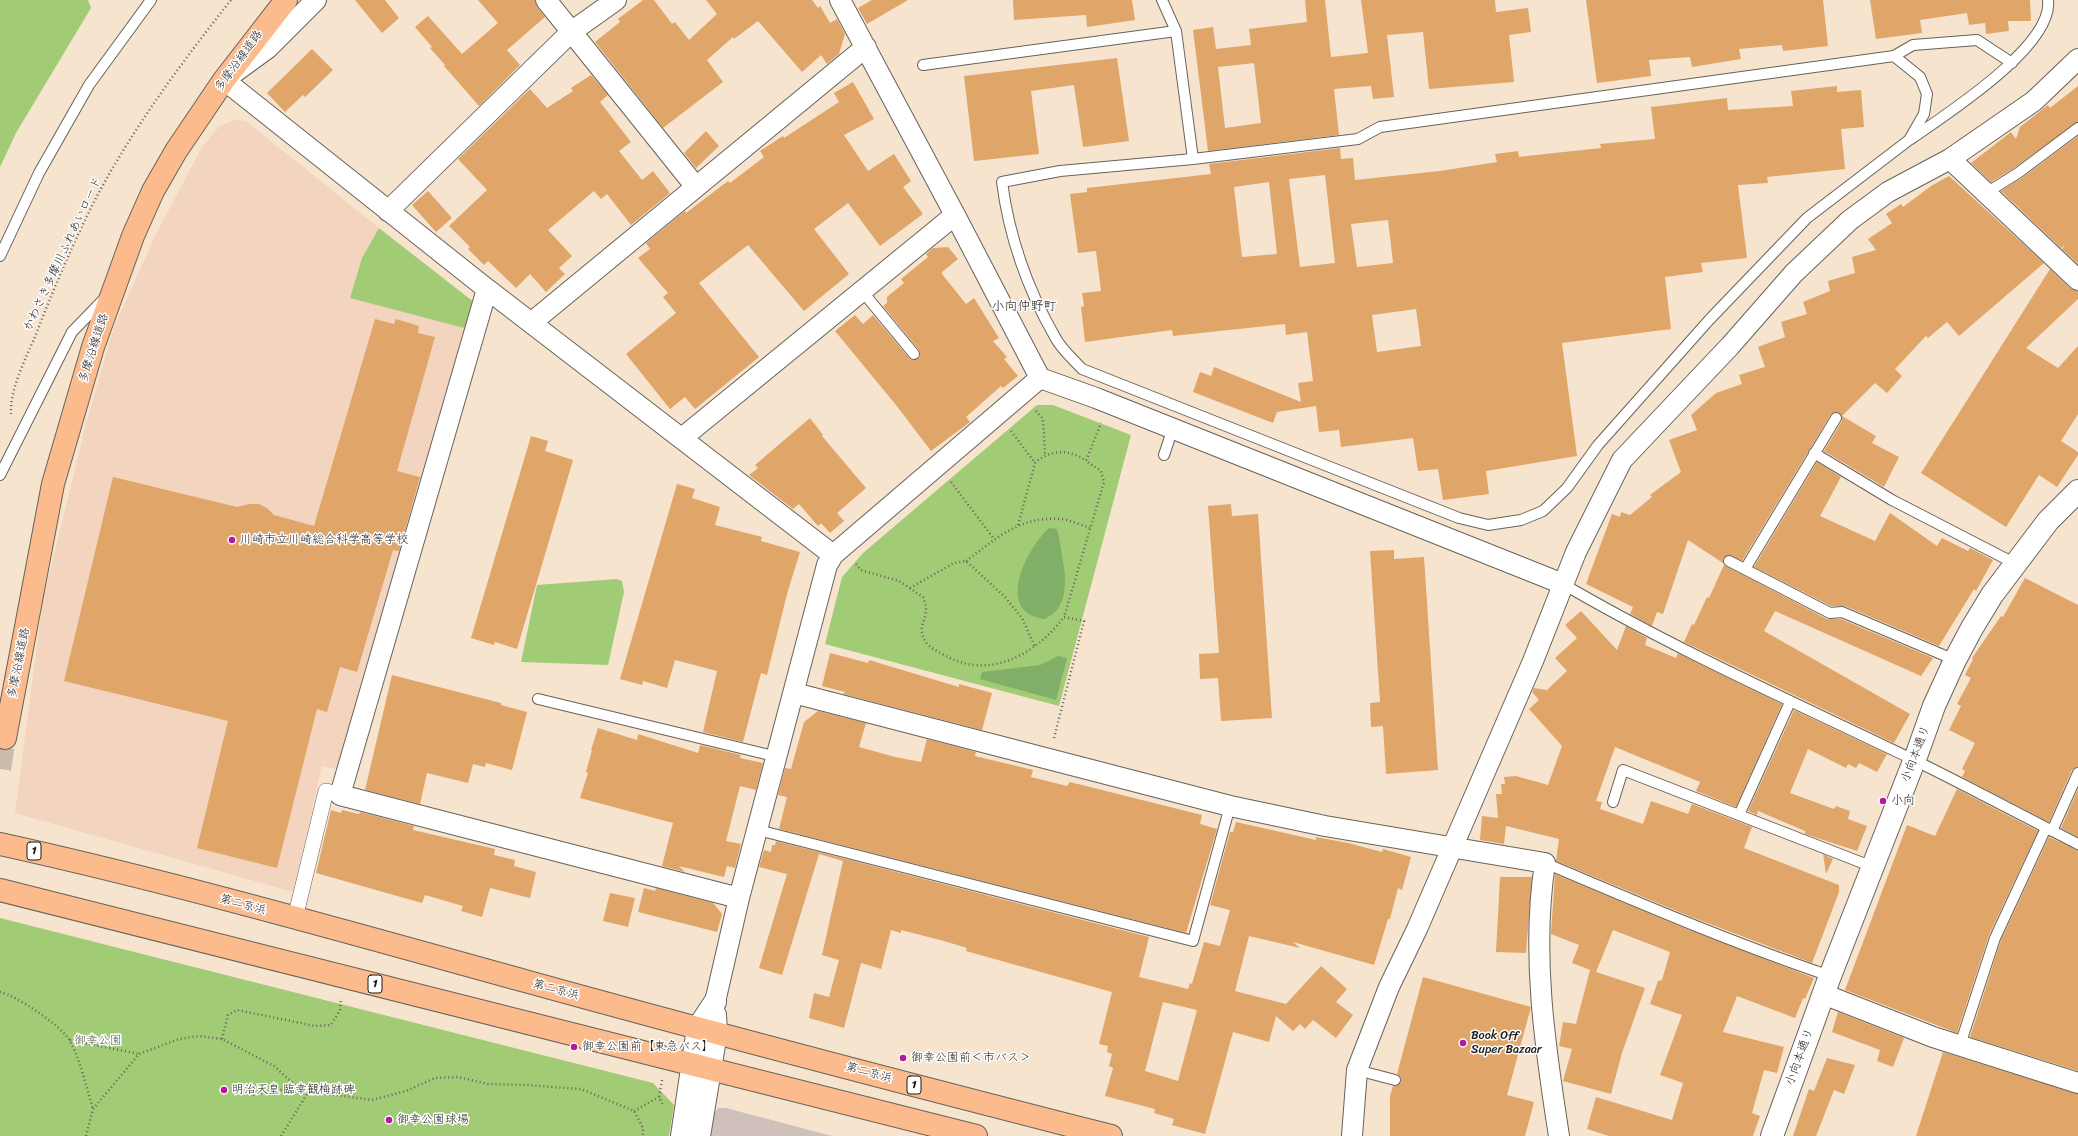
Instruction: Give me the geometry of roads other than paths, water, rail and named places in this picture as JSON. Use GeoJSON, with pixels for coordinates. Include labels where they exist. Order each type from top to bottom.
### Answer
{"type":"FeatureCollection","features":[{"type":"Feature","properties":{"kind":"main road","name":"多摩沿線道路"},"geometry":{"type":"LineString","coordinates":[[5,738],[53,484],[83,380],[133,236],[153,191],[176,151],[224,80],[286,0]]}},
{"type":"Feature","properties":{"kind":"main road","name":"第二京浜"},"geometry":{"type":"LineString","coordinates":[[0,844],[68,859],[295,918],[707,1031],[1111,1136]]}},
{"type":"Feature","properties":{"kind":"main road","name":"1"},"geometry":{"type":"LineString","coordinates":[[0,890],[59,903],[976,1136]]}},
{"type":"Feature","properties":{"kind":"street"},"geometry":{"type":"LineString","coordinates":[[316,0],[268,48],[224,80],[531,323],[842,557]]}},
{"type":"Feature","properties":{"kind":"street"},"geometry":{"type":"LineString","coordinates":[[546,0],[696,187]]}},
{"type":"Feature","properties":{"kind":"street"},"geometry":{"type":"LineString","coordinates":[[388,211],[571,32],[616,0]]}},
{"type":"Feature","properties":{"kind":"street"},"geometry":{"type":"LineString","coordinates":[[840,0],[1040,378],[1173,428],[1563,584]]}},
{"type":"Feature","properties":{"kind":"street"},"geometry":{"type":"LineString","coordinates":[[531,323],[866,47]]}},
{"type":"Feature","properties":{"kind":"street"},"geometry":{"type":"LineString","coordinates":[[1352,1136],[1357,1070],[1389,987],[1417,929],[1533,661],[1576,552],[1622,460],[1730,346],[1794,273],[1850,220],[1888,192],[1950,159],[2034,101],[2078,60]]}},
{"type":"Feature","properties":{"kind":"street"},"geometry":{"type":"LineString","coordinates":[[1950,159],[2078,280]]}},
{"type":"Feature","properties":{"kind":"street"},"geometry":{"type":"LineString","coordinates":[[682,438],[955,215]]}},
{"type":"Feature","properties":{"kind":"street"},"geometry":{"type":"LineString","coordinates":[[340,795],[488,289]]}},
{"type":"Feature","properties":{"kind":"street"},"geometry":{"type":"LineString","coordinates":[[682,1136],[700,1067],[707,1031],[739,898],[778,757],[824,575],[1040,378]]}},
{"type":"Feature","properties":{"kind":"street","name":"小向本通り"},"geometry":{"type":"LineString","coordinates":[[1772,1136],[1827,985],[1934,706],[1955,660],[1992,595],[2048,521],[2078,491]]}},
{"type":"Feature","properties":{"kind":"street"},"geometry":{"type":"LineString","coordinates":[[794,693],[1230,806],[1325,826],[1545,863],[1540,896],[1539,945],[1545,1038],[1559,1136]]}},
{"type":"Feature","properties":{"kind":"street"},"geometry":{"type":"LineString","coordinates":[[295,918],[326,790],[340,795],[739,898]]}},
{"type":"Feature","properties":{"kind":"street"},"geometry":{"type":"LineString","coordinates":[[1827,985],[1960,1045],[2078,1083]]}},
{"type":"Feature","properties":{"kind":"street"},"geometry":{"type":"LineString","coordinates":[[699,1136],[700,1067]]}},
{"type":"Feature","properties":{"kind":"lane"},"geometry":{"type":"LineString","coordinates":[[0,256],[39,173],[89,85],[151,0]]}},
{"type":"Feature","properties":{"kind":"lane"},"geometry":{"type":"LineString","coordinates":[[1162,0],[1176,31],[1194,159]]}},
{"type":"Feature","properties":{"kind":"lane"},"geometry":{"type":"LineString","coordinates":[[2012,63],[1977,40],[1913,45],[1894,56],[1660,90],[1380,127],[1358,139],[1194,159],[1060,171],[1002,182],[1006,214],[1025,274],[1055,338],[1082,369],[1459,518],[1488,525],[1521,520],[1542,511],[1567,488],[1598,445],[1710,319],[1807,218],[1909,140],[1961,104],[2012,63],[2033,41],[2048,7],[2048,0]]}},
{"type":"Feature","properties":{"kind":"lane"},"geometry":{"type":"LineString","coordinates":[[923,65],[1176,31]]}},
{"type":"Feature","properties":{"kind":"lane"},"geometry":{"type":"LineString","coordinates":[[1894,56],[1920,77],[1926,94],[1924,114],[1909,140]]}},
{"type":"Feature","properties":{"kind":"lane"},"geometry":{"type":"LineString","coordinates":[[1986,193],[2018,173],[2078,128]]}},
{"type":"Feature","properties":{"kind":"lane"},"geometry":{"type":"LineString","coordinates":[[0,475],[72,332],[113,291]]}},
{"type":"Feature","properties":{"kind":"lane"},"geometry":{"type":"LineString","coordinates":[[862,291],[914,354]]}},
{"type":"Feature","properties":{"kind":"lane"},"geometry":{"type":"LineString","coordinates":[[1745,569],[1836,418]]}},
{"type":"Feature","properties":{"kind":"lane"},"geometry":{"type":"LineString","coordinates":[[1164,455],[1173,428]]}},
{"type":"Feature","properties":{"kind":"lane"},"geometry":{"type":"LineString","coordinates":[[1814,453],[1892,500],[2016,564]]}},
{"type":"Feature","properties":{"kind":"lane"},"geometry":{"type":"LineString","coordinates":[[1729,561],[1830,614],[1842,612],[1955,660]]}},
{"type":"Feature","properties":{"kind":"lane"},"geometry":{"type":"LineString","coordinates":[[1563,584],[1618,616],[1790,702],[1914,760],[2078,844]]}},
{"type":"Feature","properties":{"kind":"lane"},"geometry":{"type":"LineString","coordinates":[[538,699],[778,757]]}},
{"type":"Feature","properties":{"kind":"lane"},"geometry":{"type":"LineString","coordinates":[[1738,815],[1790,702]]}},
{"type":"Feature","properties":{"kind":"lane"},"geometry":{"type":"LineString","coordinates":[[1613,802],[1623,770],[1873,867]]}},
{"type":"Feature","properties":{"kind":"lane"},"geometry":{"type":"LineString","coordinates":[[1960,1045],[1995,938],[2078,773]]}},
{"type":"Feature","properties":{"kind":"lane"},"geometry":{"type":"LineString","coordinates":[[758,830],[1193,941],[1230,806]]}},
{"type":"Feature","properties":{"kind":"lane"},"geometry":{"type":"LineString","coordinates":[[1545,863],[1640,904],[1792,963],[1827,985]]}},
{"type":"Feature","properties":{"kind":"lane"},"geometry":{"type":"LineString","coordinates":[[1357,1070],[1395,1080]]}},
{"type":"Feature","properties":{"kind":"tunnel"},"geometry":{"type":"LineString","coordinates":[[0,769],[5,738]]}},
{"type":"Feature","properties":{"kind":"place","name":"川崎市立川崎総合科学高等学校"},"geometry":{"type":"Point","coordinates":[232,540]}},
{"type":"Feature","properties":{"kind":"place","name":"小向"},"geometry":{"type":"Point","coordinates":[1883,801]}},
{"type":"Feature","properties":{"kind":"place","name":"Book Off Super Bazaar"},"geometry":{"type":"Point","coordinates":[1463,1043]}},
{"type":"Feature","properties":{"kind":"place","name":"御幸公園前【東急バス】"},"geometry":{"type":"Point","coordinates":[574,1047]}},
{"type":"Feature","properties":{"kind":"place","name":"御幸公園前＜市バス＞"},"geometry":{"type":"Point","coordinates":[903,1058]}},
{"type":"Feature","properties":{"kind":"place","name":"明治天皇 臨幸観梅跡碑"},"geometry":{"type":"Point","coordinates":[224,1090]}},
{"type":"Feature","properties":{"kind":"place","name":"御幸公園球場"},"geometry":{"type":"Point","coordinates":[389,1120]}},
{"type":"Feature","properties":{"kind":"district","name":"小向仲野町"},"geometry":{"type":"Point","coordinates":[1024,307]}},
{"type":"Feature","properties":{"kind":"park label","name":"御幸公園"},"geometry":{"type":"Point","coordinates":[98,1041]}}]}
